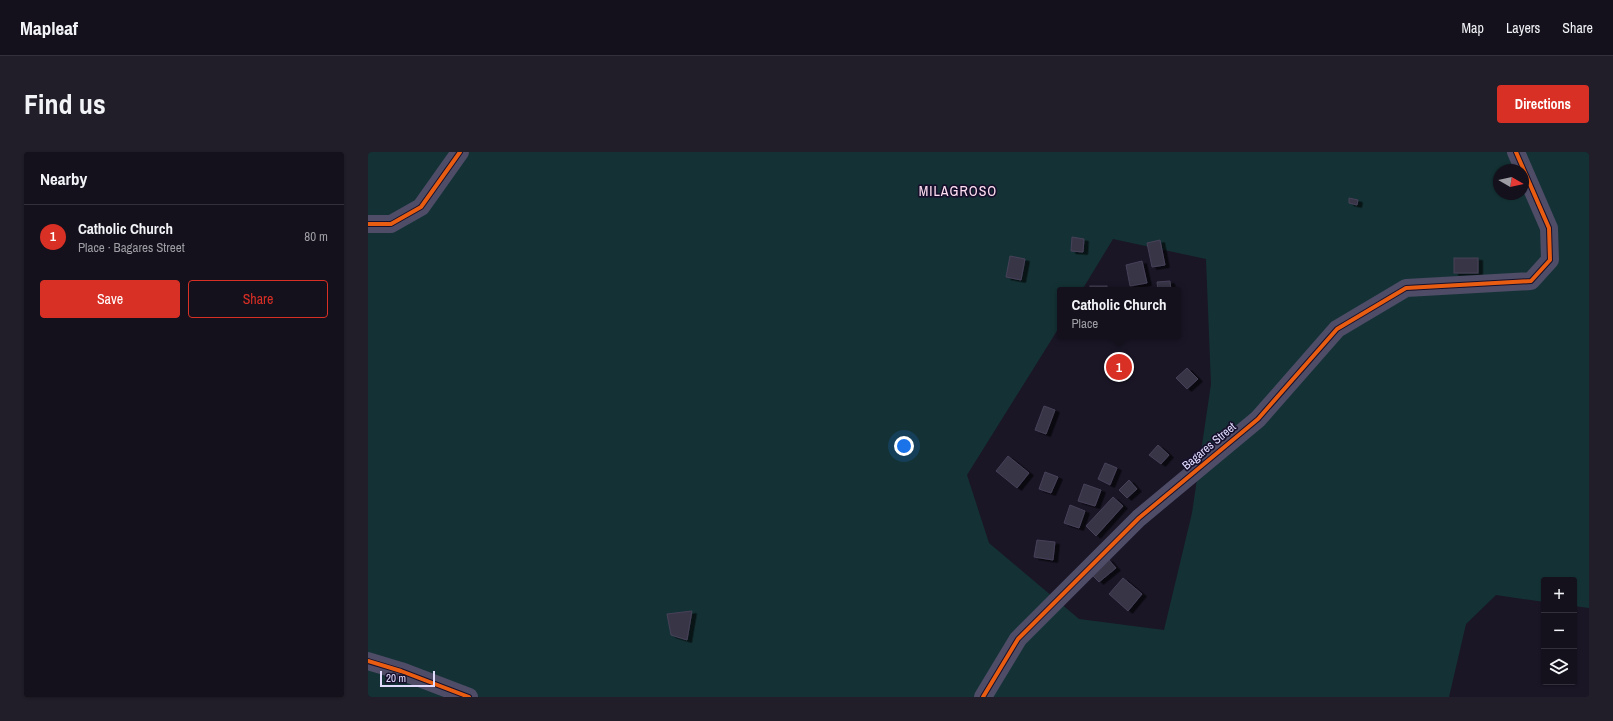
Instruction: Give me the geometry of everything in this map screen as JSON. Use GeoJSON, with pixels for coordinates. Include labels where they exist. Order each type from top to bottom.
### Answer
{"type":"FeatureCollection","features":[{"type":"Feature","properties":{"kind":"street"},"geometry":{"type":"LineString","coordinates":[[368,224],[391,224],[421,207],[460,152]]}},
{"type":"Feature","properties":{"kind":"street","name":"Bagares Street"},"geometry":{"type":"LineString","coordinates":[[983,697],[1018,639],[1139,518],[1258,419],[1337,329],[1406,288],[1531,281],[1550,260],[1548,228],[1516,152]]}},
{"type":"Feature","properties":{"kind":"street"},"geometry":{"type":"LineString","coordinates":[[368,662],[401,671],[469,697]]}},
{"type":"Feature","properties":{"kind":"green space"},"geometry":{"type":"Polygon","coordinates":[[[368,152],[1589,152],[1589,608],[1577,606],[1577,577],[1541,577],[1541,602],[1496,595],[1466,624],[1449,697],[368,697],[368,152]],[[1113,239],[1084,287],[1057,287],[1057,331],[967,475],[989,543],[1079,619],[1164,630],[1192,513],[1211,384],[1206,259],[1113,239]]]}},
{"type":"Feature","properties":{"kind":"building"},"geometry":{"type":"Polygon","coordinates":[[[1349,198],[1358,200],[1357,205],[1349,203],[1349,198]]]}},
{"type":"Feature","properties":{"kind":"building"},"geometry":{"type":"Polygon","coordinates":[[[1072,237],[1084,239],[1083,252],[1071,251],[1072,237]]]}},
{"type":"Feature","properties":{"kind":"building"},"geometry":{"type":"Polygon","coordinates":[[[1160,240],[1165,265],[1152,267],[1147,243],[1160,240]]]}},
{"type":"Feature","properties":{"kind":"building"},"geometry":{"type":"Polygon","coordinates":[[[1010,256],[1025,259],[1021,280],[1006,277],[1010,256]]]}},
{"type":"Feature","properties":{"kind":"building"},"geometry":{"type":"Polygon","coordinates":[[[1454,258],[1478,258],[1478,273],[1454,273],[1454,258]]]}},
{"type":"Feature","properties":{"kind":"building"},"geometry":{"type":"Polygon","coordinates":[[[1142,261],[1147,283],[1130,286],[1126,265],[1142,261]]]}},
{"type":"Feature","properties":{"kind":"building"},"geometry":{"type":"Polygon","coordinates":[[[1170,281],[1171,287],[1158,287],[1157,282],[1170,281]]]}},
{"type":"Feature","properties":{"kind":"building"},"geometry":{"type":"Polygon","coordinates":[[[1090,286],[1107,286],[1107,287],[1090,286]]]}},
{"type":"Feature","properties":{"kind":"building"},"geometry":{"type":"Polygon","coordinates":[[[1116,356],[1130,366],[1122,378],[1108,368],[1116,356]]]}},
{"type":"Feature","properties":{"kind":"building"},"geometry":{"type":"Polygon","coordinates":[[[1187,368],[1198,379],[1187,389],[1176,378],[1187,368]]]}},
{"type":"Feature","properties":{"kind":"building"},"geometry":{"type":"Polygon","coordinates":[[[1044,406],[1055,410],[1046,434],[1035,430],[1044,406]]]}},
{"type":"Feature","properties":{"kind":"building"},"geometry":{"type":"Polygon","coordinates":[[[1158,445],[1169,455],[1161,464],[1149,455],[1158,445]]]}},
{"type":"Feature","properties":{"kind":"building"},"geometry":{"type":"Polygon","coordinates":[[[1008,456],[1029,473],[1017,488],[996,471],[1008,456]]]}},
{"type":"Feature","properties":{"kind":"building"},"geometry":{"type":"Polygon","coordinates":[[[1105,463],[1117,468],[1110,485],[1098,479],[1105,463]]]}},
{"type":"Feature","properties":{"kind":"building"},"geometry":{"type":"Polygon","coordinates":[[[1045,472],[1058,477],[1051,493],[1039,489],[1045,472]]]}},
{"type":"Feature","properties":{"kind":"building"},"geometry":{"type":"Polygon","coordinates":[[[1129,480],[1137,489],[1127,498],[1119,490],[1129,480]]]}},
{"type":"Feature","properties":{"kind":"building"},"geometry":{"type":"Polygon","coordinates":[[[1084,484],[1101,490],[1095,506],[1078,501],[1084,484]]]}},
{"type":"Feature","properties":{"kind":"building"},"geometry":{"type":"Polygon","coordinates":[[[1113,497],[1123,506],[1096,536],[1086,526],[1113,497]]]}},
{"type":"Feature","properties":{"kind":"building"},"geometry":{"type":"Polygon","coordinates":[[[1070,505],[1085,511],[1079,528],[1064,523],[1070,505]]]}},
{"type":"Feature","properties":{"kind":"building"},"geometry":{"type":"Polygon","coordinates":[[[1037,540],[1055,542],[1053,560],[1034,557],[1037,540]]]}},
{"type":"Feature","properties":{"kind":"building"},"geometry":{"type":"Polygon","coordinates":[[[1108,559],[1116,568],[1099,582],[1091,574],[1108,559]]]}},
{"type":"Feature","properties":{"kind":"building"},"geometry":{"type":"Polygon","coordinates":[[[1123,578],[1142,594],[1128,611],[1109,594],[1123,578]]]}},
{"type":"Feature","properties":{"kind":"building"},"geometry":{"type":"Polygon","coordinates":[[[692,611],[687,640],[671,635],[667,614],[692,611]]]}},
{"type":"Feature","properties":{"kind":"cycle path"},"geometry":{"type":"LineString","coordinates":[[368,224],[391,224],[421,207],[460,152]]}},
{"type":"Feature","properties":{"kind":"cycle path"},"geometry":{"type":"LineString","coordinates":[[983,697],[1018,639],[1139,518],[1258,419],[1337,329],[1406,288],[1531,281],[1550,260],[1549,228],[1516,152]]}},
{"type":"Feature","properties":{"kind":"cycle path"},"geometry":{"type":"LineString","coordinates":[[368,661],[401,671],[469,697]]}},
{"type":"Feature","properties":{"kind":"place","name":"Catholic Church"},"geometry":{"type":"Point","coordinates":[1119,367]}},
{"type":"Feature","properties":{"kind":"district","name":"MILAGROSO"},"geometry":{"type":"Point","coordinates":[958,191]}}]}
